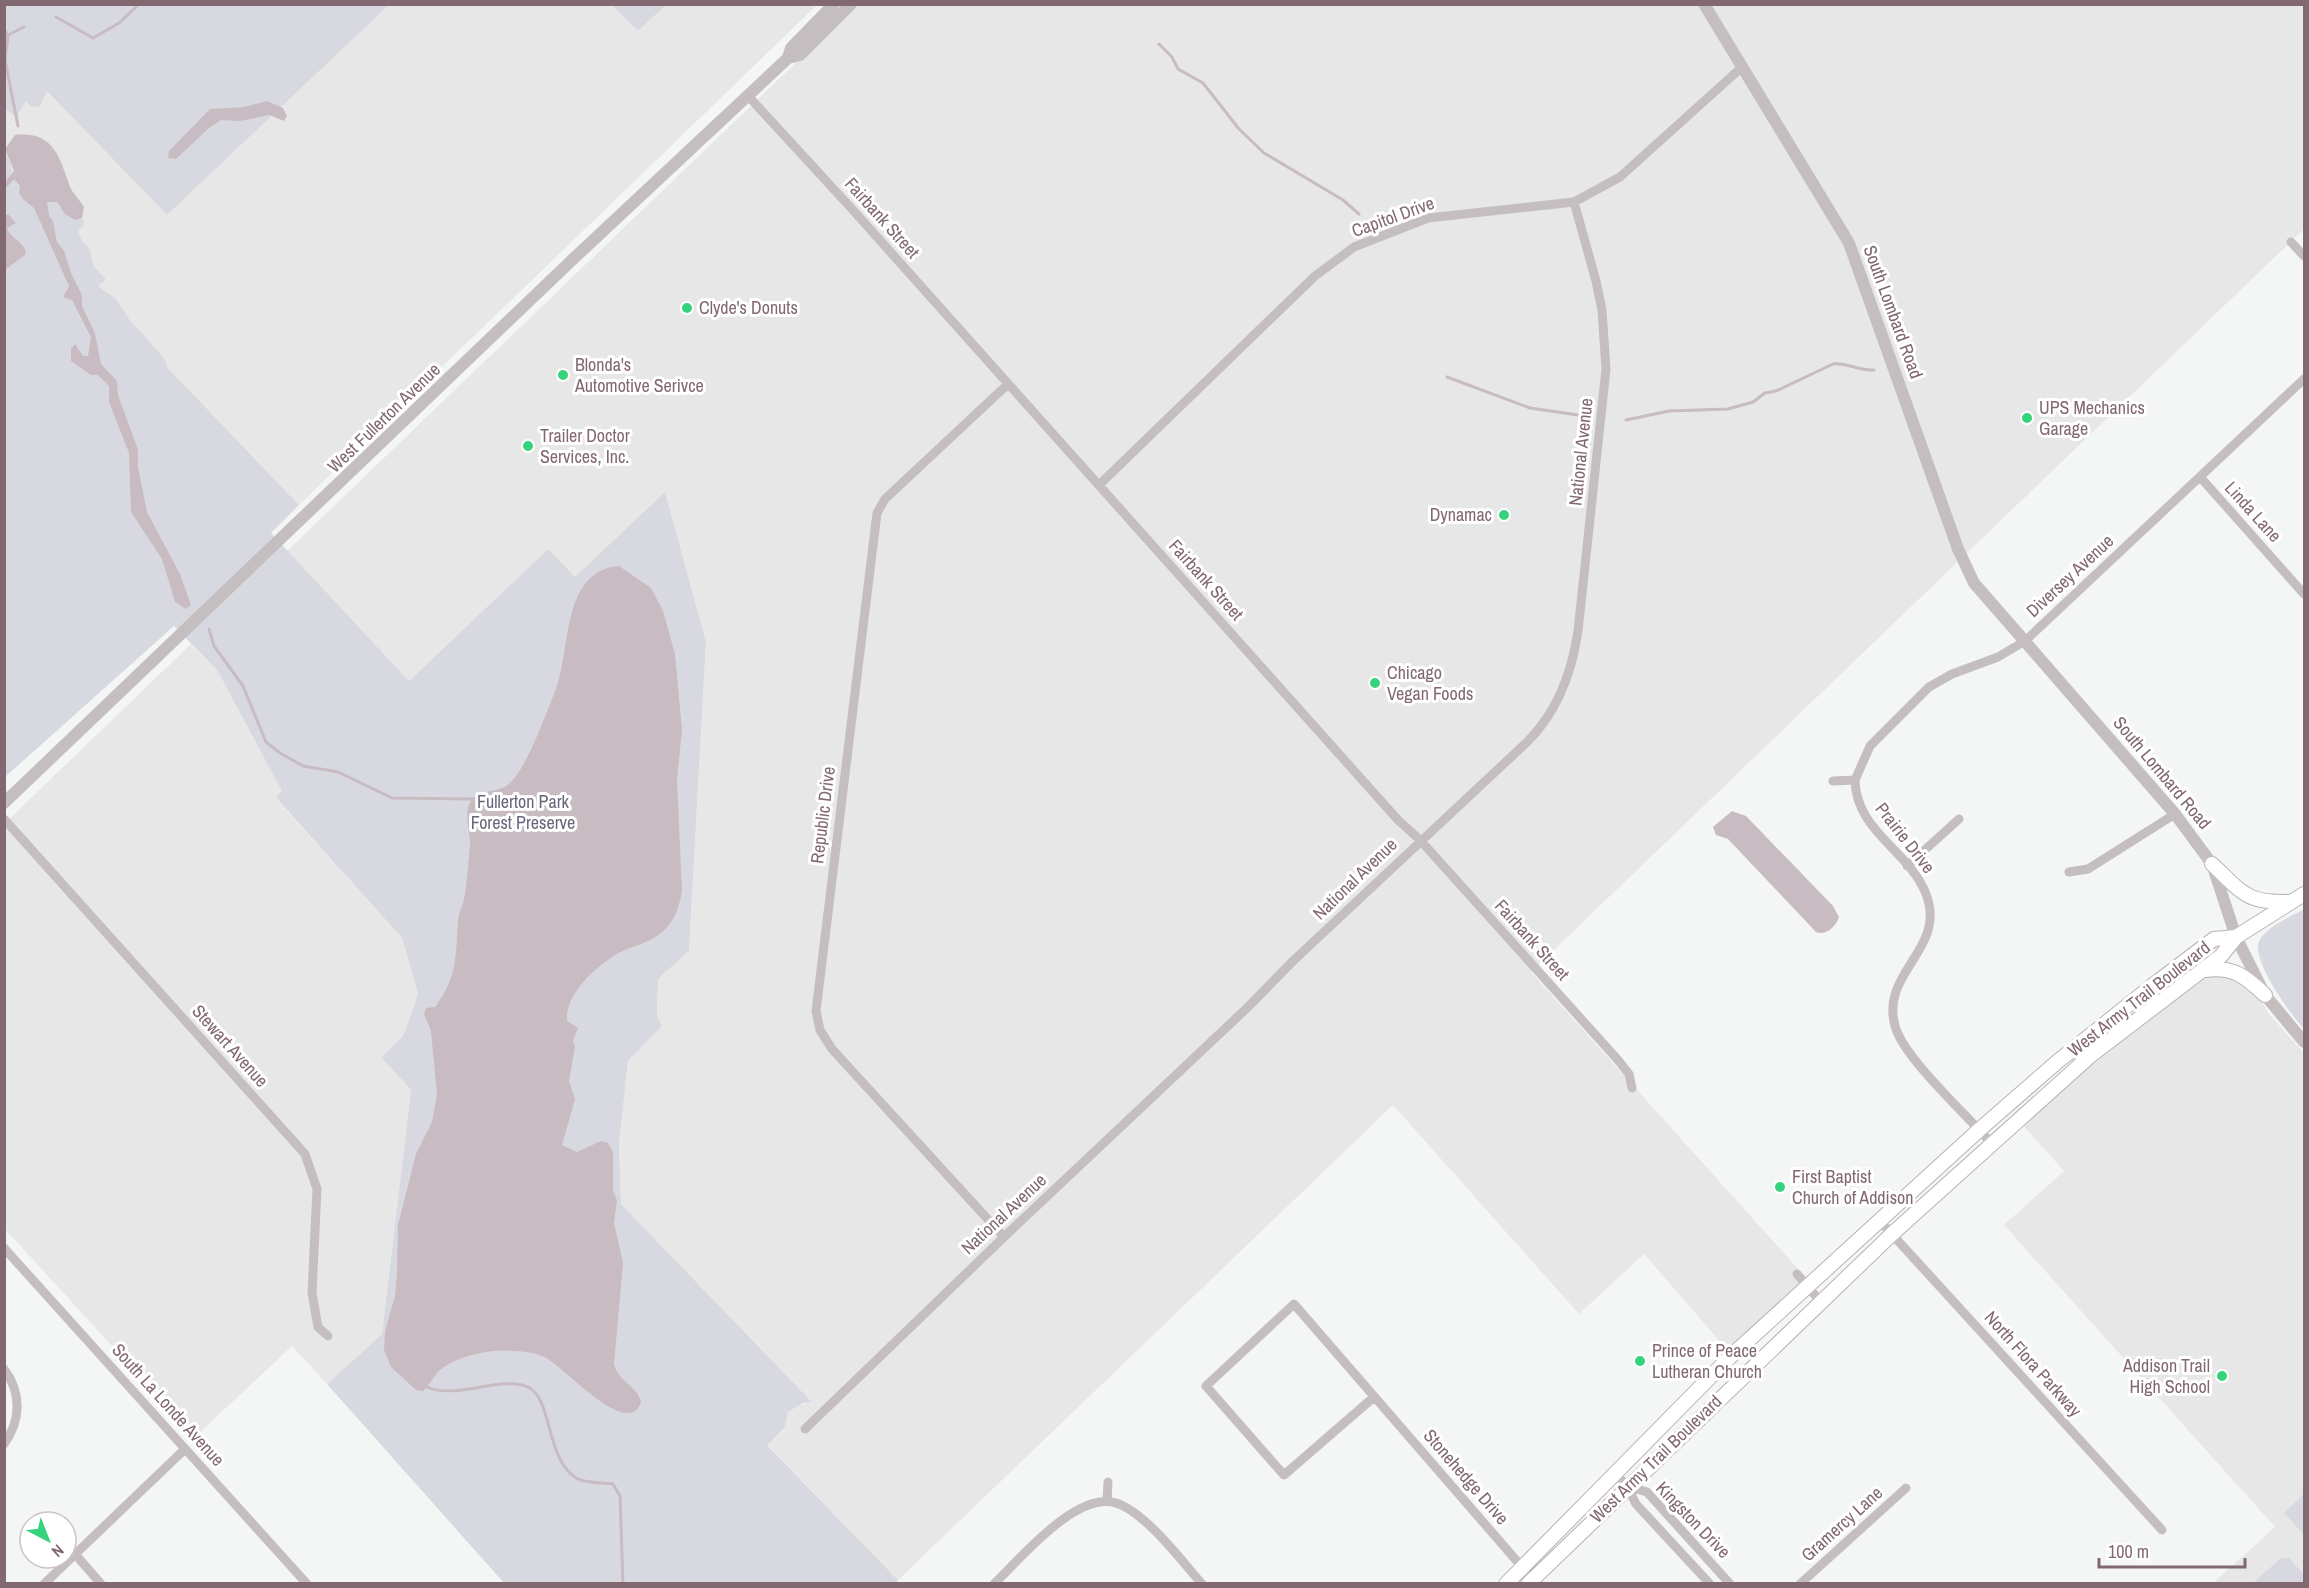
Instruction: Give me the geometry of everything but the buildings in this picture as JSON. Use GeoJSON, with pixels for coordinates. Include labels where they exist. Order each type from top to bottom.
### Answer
{"type":"FeatureCollection","features":[{"type":"Feature","properties":{"kind":"main road"},"geometry":{"type":"LineString","coordinates":[[2212,864],[2249,898],[2266,902],[2299,898]]}},
{"type":"Feature","properties":{"kind":"main road"},"geometry":{"type":"LineString","coordinates":[[2236,937],[2299,898]]}},
{"type":"Feature","properties":{"kind":"main road","name":"West Army Trail Boulevard"},"geometry":{"type":"LineString","coordinates":[[1530,1582],[1760,1358],[1892,1234],[2090,1056],[2221,956],[2236,937]]}},
{"type":"Feature","properties":{"kind":"main road","name":"West Army Trail Boulevard"},"geometry":{"type":"LineString","coordinates":[[1506,1584],[1745,1343],[1979,1130],[2081,1043],[2214,939],[2236,937]]}},
{"type":"Feature","properties":{"kind":"main road"},"geometry":{"type":"LineString","coordinates":[[2203,970],[2223,967],[2248,979],[2265,995]]}},
{"type":"Feature","properties":{"kind":"main road"},"geometry":{"type":"LineString","coordinates":[[2081,1043],[2090,1056]]}},
{"type":"Feature","properties":{"kind":"main road"},"geometry":{"type":"LineString","coordinates":[[1745,1343],[1760,1358]]}},
{"type":"Feature","properties":{"kind":"main road"},"geometry":{"type":"LineString","coordinates":[[1715,1372],[1730,1387]]}},
{"type":"Feature","properties":{"kind":"street","name":"West Fullerton Avenue"},"geometry":{"type":"LineString","coordinates":[[4,803],[572,261],[749,97],[788,58],[791,48],[834,4]]}},
{"type":"Feature","properties":{"kind":"street","name":"West Fullerton Avenue"},"geometry":{"type":"LineString","coordinates":[[788,58],[800,55],[851,4]]}},
{"type":"Feature","properties":{"kind":"street","name":"South Lombard Road"},"geometry":{"type":"LineString","coordinates":[[1704,4],[1849,243],[1958,549],[1974,583],[2175,814],[2212,864],[2236,937],[2265,995],[2304,1042]]}},
{"type":"Feature","properties":{"kind":"street","name":"Capitol Drive"},"geometry":{"type":"LineString","coordinates":[[1099,485],[1315,276],[1354,247],[1428,218],[1574,202],[1620,177],[1742,67]]}},
{"type":"Feature","properties":{"kind":"street","name":"Fairbank Street"},"geometry":{"type":"LineString","coordinates":[[749,97],[1398,820],[1420,840],[1618,1060],[1629,1074],[1632,1088]]}},
{"type":"Feature","properties":{"kind":"street","name":"National Avenue"},"geometry":{"type":"LineString","coordinates":[[805,1429],[1420,840],[1531,738],[1556,703],[1573,662],[1606,369],[1603,317],[1596,281],[1574,202]]}},
{"type":"Feature","properties":{"kind":"street"},"geometry":{"type":"LineString","coordinates":[[2291,242],[2304,256]]}},
{"type":"Feature","properties":{"kind":"street","name":"Diversey Avenue"},"geometry":{"type":"LineString","coordinates":[[1855,780],[1864,755],[1870,746],[1929,687],[1952,674],[2028,645],[2304,379]]}},
{"type":"Feature","properties":{"kind":"street","name":"Republic Drive"},"geometry":{"type":"LineString","coordinates":[[1004,1237],[832,1048],[820,1029],[816,1011],[877,513],[885,499],[1008,384]]}},
{"type":"Feature","properties":{"kind":"street","name":"Linda Lane"},"geometry":{"type":"LineString","coordinates":[[2201,478],[2304,594]]}},
{"type":"Feature","properties":{"kind":"street"},"geometry":{"type":"LineString","coordinates":[[1833,781],[1855,780]]}},
{"type":"Feature","properties":{"kind":"street","name":"Prairie Drive"},"geometry":{"type":"LineString","coordinates":[[1855,780],[1856,794],[1867,820],[1906,866],[1926,895],[1930,917],[1923,946],[1905,971],[1894,994],[1892,1009],[1895,1027],[1908,1052],[1992,1144]]}},
{"type":"Feature","properties":{"kind":"street"},"geometry":{"type":"LineString","coordinates":[[2069,872],[2088,869],[2175,814]]}},
{"type":"Feature","properties":{"kind":"street","name":"Stewart Avenue"},"geometry":{"type":"LineString","coordinates":[[4,819],[305,1154],[317,1189],[312,1293],[318,1327],[328,1336]]}},
{"type":"Feature","properties":{"kind":"street"},"geometry":{"type":"LineString","coordinates":[[1906,866],[1959,819]]}},
{"type":"Feature","properties":{"kind":"street","name":"North Flora Parkway"},"geometry":{"type":"LineString","coordinates":[[1879,1220],[2162,1530]]}},
{"type":"Feature","properties":{"kind":"street","name":"South La Londe Avenue"},"geometry":{"type":"LineString","coordinates":[[4,1248],[307,1584]]}},
{"type":"Feature","properties":{"kind":"street"},"geometry":{"type":"LineString","coordinates":[[1797,1274],[1820,1301]]}},
{"type":"Feature","properties":{"kind":"street","name":"Stonehedge Drive"},"geometry":{"type":"LineString","coordinates":[[1374,1396],[1284,1475],[1206,1386],[1294,1304],[1374,1396],[1522,1567],[1530,1582]]}},
{"type":"Feature","properties":{"kind":"street"},"geometry":{"type":"LineString","coordinates":[[4,1370],[12,1379],[18,1407],[15,1423],[4,1444]]}},
{"type":"Feature","properties":{"kind":"street"},"geometry":{"type":"LineString","coordinates":[[78,1551],[185,1449]]}},
{"type":"Feature","properties":{"kind":"street","name":"Kingston Drive"},"geometry":{"type":"LineString","coordinates":[[1615,1473],[1627,1486],[1636,1504],[1710,1584]]}},
{"type":"Feature","properties":{"kind":"street"},"geometry":{"type":"LineString","coordinates":[[1107,1502],[1108,1482]]}},
{"type":"Feature","properties":{"kind":"street","name":"Kingston Drive"},"geometry":{"type":"LineString","coordinates":[[1627,1486],[1647,1492],[1730,1584]]}},
{"type":"Feature","properties":{"kind":"street","name":"Gramercy Lane"},"geometry":{"type":"LineString","coordinates":[[1800,1584],[1906,1488]]}},
{"type":"Feature","properties":{"kind":"street"},"geometry":{"type":"LineString","coordinates":[[994,1584],[1070,1514],[1092,1503],[1107,1502],[1118,1503],[1151,1527],[1202,1584]]}},
{"type":"Feature","properties":{"kind":"street"},"geometry":{"type":"LineString","coordinates":[[78,1557],[101,1584]]}},
{"type":"Feature","properties":{"kind":"street"},"geometry":{"type":"LineString","coordinates":[[45,1584],[59,1570]]}},
{"type":"Feature","properties":{"kind":"shaded area"},"geometry":{"type":"Polygon","coordinates":[[[389,5],[612,5],[638,31],[666,5],[817,5],[299,505],[5,197],[5,95],[29,72],[167,215],[389,5]]]}},
{"type":"Feature","properties":{"kind":"shaded area"},"geometry":{"type":"Polygon","coordinates":[[[856,5],[2304,5],[2304,229],[1531,972],[1809,1281],[1730,1353],[1644,1254],[1579,1314],[1393,1105],[898,1580],[767,1444],[785,1427],[788,1412],[794,1407],[811,1401],[621,1204],[619,1144],[628,1061],[662,1026],[657,1016],[658,979],[689,951],[706,642],[665,493],[575,578],[548,549],[409,681],[287,551],[856,5]]]}},
{"type":"Feature","properties":{"kind":"shaded area"},"geometry":{"type":"Polygon","coordinates":[[[267,101],[283,108],[287,116],[284,121],[269,115],[240,121],[221,120],[209,128],[176,159],[168,158],[169,151],[210,109],[244,107],[267,101]]]}},
{"type":"Feature","properties":{"kind":"shaded area"},"geometry":{"type":"Polygon","coordinates":[[[15,135],[28,135],[46,141],[58,155],[72,190],[84,207],[82,218],[75,220],[65,214],[57,202],[47,202],[57,242],[64,251],[71,273],[82,295],[82,306],[95,333],[101,364],[117,381],[118,395],[138,450],[138,467],[147,512],[180,574],[191,605],[186,609],[175,602],[162,559],[131,512],[129,453],[109,402],[109,386],[98,375],[91,375],[71,361],[71,349],[75,344],[83,356],[88,356],[91,337],[72,300],[63,297],[69,286],[34,208],[23,199],[19,193],[20,186],[14,179],[5,189],[5,182],[14,171],[5,149],[15,135]]]}},
{"type":"Feature","properties":{"kind":"shaded area"},"geometry":{"type":"Polygon","coordinates":[[[8,214],[16,223],[7,228],[23,246],[26,254],[5,270],[5,216],[8,214]]]}},
{"type":"Feature","properties":{"kind":"shaded area"},"geometry":{"type":"Polygon","coordinates":[[[619,566],[651,588],[663,611],[675,654],[682,730],[677,780],[682,891],[676,913],[666,928],[652,939],[623,951],[600,966],[583,982],[571,1001],[567,1021],[578,1028],[573,1041],[575,1047],[569,1081],[575,1099],[562,1145],[577,1152],[601,1141],[608,1143],[613,1152],[613,1191],[617,1200],[614,1223],[623,1263],[614,1364],[619,1375],[636,1391],[641,1402],[634,1412],[623,1413],[609,1407],[551,1361],[542,1356],[518,1351],[479,1353],[454,1361],[441,1369],[423,1391],[416,1390],[391,1367],[384,1350],[385,1331],[395,1296],[398,1225],[416,1154],[432,1122],[437,1094],[431,1031],[424,1014],[426,1008],[435,1007],[452,976],[458,919],[467,880],[470,846],[467,820],[469,805],[476,796],[505,787],[517,775],[536,739],[556,689],[571,615],[578,597],[587,582],[600,571],[619,566]]]}},
{"type":"Feature","properties":{"kind":"shaded area"},"geometry":{"type":"Polygon","coordinates":[[[191,644],[217,670],[283,792],[276,799],[402,938],[418,994],[403,1036],[381,1057],[411,1090],[382,1334],[327,1384],[292,1346],[195,1437],[5,1229],[5,823],[191,644]]]}},
{"type":"Feature","properties":{"kind":"shaded area"},"geometry":{"type":"Polygon","coordinates":[[[1732,811],[1746,816],[1833,906],[1839,917],[1836,924],[1824,933],[1816,932],[1728,839],[1716,835],[1713,827],[1732,811]]]}},
{"type":"Feature","properties":{"kind":"shaded area","name":"Addison Trail High School"},"geometry":{"type":"Polygon","coordinates":[[[2220,971],[2241,981],[2257,994],[2269,1014],[2304,1053],[2304,1583],[2213,1583],[2275,1527],[2004,1225],[2064,1171],[2022,1124],[2096,1057],[2205,974],[2220,971]]]}},
{"type":"Feature","properties":{"kind":"green space"},"geometry":{"type":"Polygon","coordinates":[[[5,5],[389,5],[167,215],[47,91],[40,106],[32,107],[26,101],[16,117],[5,109],[5,5]]]}},
{"type":"Feature","properties":{"kind":"green space"},"geometry":{"type":"Polygon","coordinates":[[[612,5],[666,5],[638,31],[612,5]]]}},
{"type":"Feature","properties":{"kind":"green space","name":"Fullerton Park Forest Preserve"},"geometry":{"type":"Polygon","coordinates":[[[5,153],[18,184],[34,195],[57,202],[60,207],[80,220],[82,218],[84,224],[78,232],[83,243],[89,247],[94,267],[105,278],[105,281],[98,286],[116,299],[129,319],[164,358],[168,368],[299,505],[271,533],[409,681],[548,549],[575,577],[665,492],[706,642],[689,951],[658,979],[657,1016],[662,1026],[628,1061],[619,1144],[621,1204],[812,1402],[803,1403],[788,1412],[785,1427],[767,1445],[898,1580],[895,1584],[504,1583],[327,1384],[382,1334],[411,1090],[381,1057],[403,1036],[418,994],[402,938],[276,798],[282,791],[217,670],[174,626],[5,777],[5,153]]]}},
{"type":"Feature","properties":{"kind":"green space"},"geometry":{"type":"Polygon","coordinates":[[[2304,909],[2304,1029],[2290,1012],[2266,974],[2258,950],[2259,941],[2267,931],[2304,909]]]}},
{"type":"Feature","properties":{"kind":"green space"},"geometry":{"type":"Polygon","coordinates":[[[2304,1494],[2304,1535],[2284,1513],[2304,1494]]]}},
{"type":"Feature","properties":{"kind":"green space"},"geometry":{"type":"Polygon","coordinates":[[[2281,1558],[2289,1558],[2304,1575],[2304,1583],[2253,1583],[2281,1558]]]}},
{"type":"Feature","properties":{"kind":"waterway"},"geometry":{"type":"LineString","coordinates":[[56,17],[93,38],[119,23],[139,4]]}},
{"type":"Feature","properties":{"kind":"waterway"},"geometry":{"type":"LineString","coordinates":[[8,35],[24,27]]}},
{"type":"Feature","properties":{"kind":"waterway"},"geometry":{"type":"LineString","coordinates":[[4,29],[8,35],[5,60],[18,126]]}},
{"type":"Feature","properties":{"kind":"waterway"},"geometry":{"type":"LineString","coordinates":[[1159,44],[1172,57],[1178,69],[1203,83],[1239,129],[1264,153],[1343,200],[1359,214]]}},
{"type":"Feature","properties":{"kind":"waterway"},"geometry":{"type":"LineString","coordinates":[[1626,420],[1669,411],[1728,409],[1753,402],[1765,393],[1776,391],[1833,364],[1874,370]]}},
{"type":"Feature","properties":{"kind":"waterway"},"geometry":{"type":"LineString","coordinates":[[1447,377],[1530,408],[1578,415]]}},
{"type":"Feature","properties":{"kind":"waterway"},"geometry":{"type":"LineString","coordinates":[[209,629],[214,646],[243,686],[266,742],[280,753],[303,766],[338,772],[392,798],[473,799]]}},
{"type":"Feature","properties":{"kind":"waterway"},"geometry":{"type":"LineString","coordinates":[[427,1387],[451,1391],[517,1384],[528,1387],[536,1394],[542,1403],[554,1444],[566,1469],[580,1480],[613,1484],[620,1496],[623,1584]]}},
{"type":"Feature","properties":{"kind":"place","name":"Clyde's Donuts"},"geometry":{"type":"Point","coordinates":[687,308]}},
{"type":"Feature","properties":{"kind":"place","name":"Blonda's Automotive Serivce"},"geometry":{"type":"Point","coordinates":[563,375]}},
{"type":"Feature","properties":{"kind":"place","name":"UPS Mechanics Garage"},"geometry":{"type":"Point","coordinates":[2027,418]}},
{"type":"Feature","properties":{"kind":"place","name":"Trailer Doctor Services, Inc."},"geometry":{"type":"Point","coordinates":[528,446]}},
{"type":"Feature","properties":{"kind":"place","name":"Dynamac"},"geometry":{"type":"Point","coordinates":[1504,515]}},
{"type":"Feature","properties":{"kind":"place","name":"Chicago Vegan Foods"},"geometry":{"type":"Point","coordinates":[1375,683]}},
{"type":"Feature","properties":{"kind":"place","name":"First Baptist Church of Addison"},"geometry":{"type":"Point","coordinates":[1780,1187]}},
{"type":"Feature","properties":{"kind":"place","name":"Prince of Peace Lutheran Church"},"geometry":{"type":"Point","coordinates":[1640,1361]}},
{"type":"Feature","properties":{"kind":"place","name":"Addison Trail High School"},"geometry":{"type":"Point","coordinates":[2222,1376]}}]}
